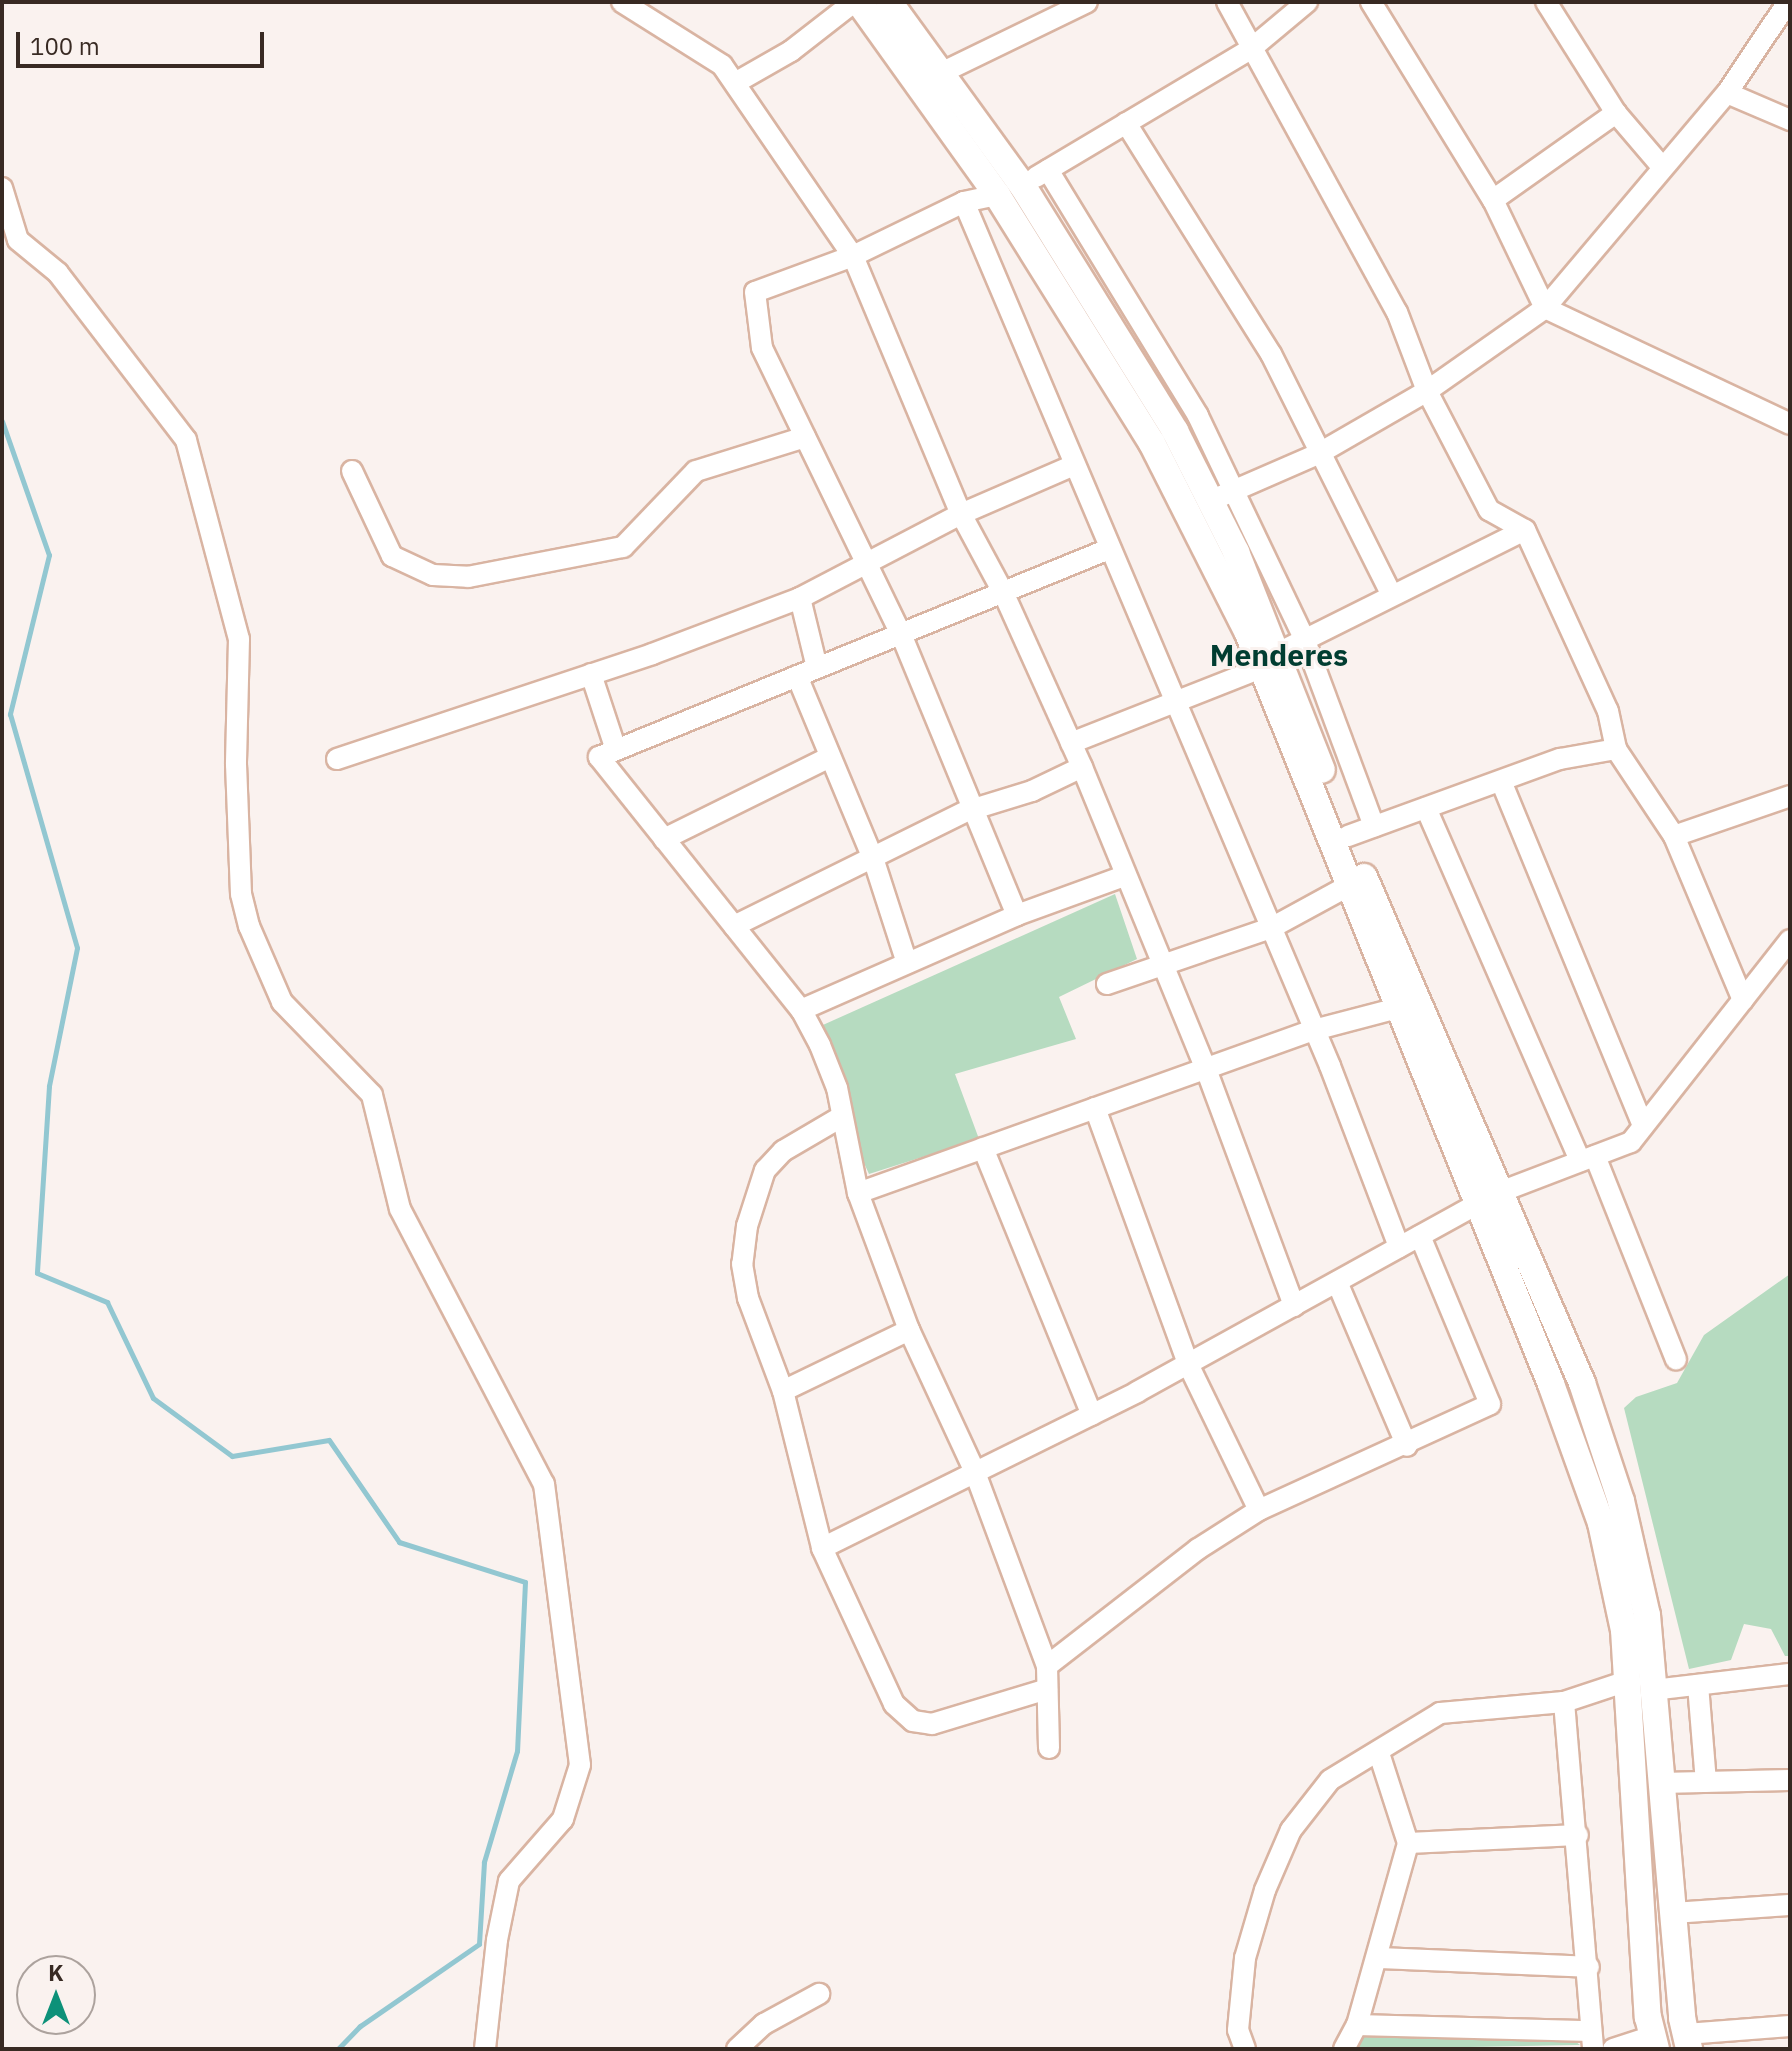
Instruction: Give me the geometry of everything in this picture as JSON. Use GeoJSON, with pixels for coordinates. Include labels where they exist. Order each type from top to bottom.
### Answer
{"type":"FeatureCollection","features":[{"type":"Feature","properties":{"kind":"main road"},"geometry":{"type":"LineString","coordinates":[[857,2],[997,195],[1152,443],[1269,661],[1348,836],[1489,1199],[1601,1523],[1624,1630],[1654,2042]]}},
{"type":"Feature","properties":{"kind":"main road"},"geometry":{"type":"LineString","coordinates":[[889,2],[1022,185],[1175,431],[1222,496],[1269,661],[1348,886],[1398,1008],[1489,1199],[1582,1383],[1621,1501],[1647,1615],[1672,1913],[1688,2042]]}},
{"type":"Feature","properties":{"kind":"street"},"geometry":{"type":"LineString","coordinates":[[622,2],[722,65],[853,256],[961,514],[1003,592],[1082,767],[1160,966],[1206,1069],[1294,1306]]}},
{"type":"Feature","properties":{"kind":"street"},"geometry":{"type":"LineString","coordinates":[[735,83],[791,51],[857,2]]}},
{"type":"Feature","properties":{"kind":"street"},"geometry":{"type":"LineString","coordinates":[[941,73],[1087,2]]}},
{"type":"Feature","properties":{"kind":"street"},"geometry":{"type":"LineString","coordinates":[[1227,2],[1397,312],[1427,391],[1489,510],[1525,530],[1608,711],[1616,749],[1674,836],[1743,1000]]}},
{"type":"Feature","properties":{"kind":"street"},"geometry":{"type":"LineString","coordinates":[[1022,185],[1252,48],[1307,2]]}},
{"type":"Feature","properties":{"kind":"street"},"geometry":{"type":"LineString","coordinates":[[1371,2],[1493,200],[1545,308],[1790,424]]}},
{"type":"Feature","properties":{"kind":"street"},"geometry":{"type":"LineString","coordinates":[[1546,2],[1616,113],[1663,168]]}},
{"type":"Feature","properties":{"kind":"street"},"geometry":{"type":"LineString","coordinates":[[1222,496],[1318,454],[1427,391],[1545,308],[1727,93],[1788,2]]}},
{"type":"Feature","properties":{"kind":"street"},"geometry":{"type":"LineString","coordinates":[[1727,93],[1790,120]]}},
{"type":"Feature","properties":{"kind":"street"},"geometry":{"type":"LineString","coordinates":[[1493,200],[1616,113]]}},
{"type":"Feature","properties":{"kind":"street"},"geometry":{"type":"LineString","coordinates":[[1126,123],[1271,354],[1318,454],[1391,594]]}},
{"type":"Feature","properties":{"kind":"street"},"geometry":{"type":"LineString","coordinates":[[1048,170],[1198,416],[1222,496],[1304,638],[1374,826]]}},
{"type":"Feature","properties":{"kind":"street"},"geometry":{"type":"LineString","coordinates":[[2,188],[18,240],[58,273],[186,440],[239,639],[236,778],[241,894],[249,926],[282,1002],[372,1095],[400,1209],[544,1484],[580,1765],[563,1819],[509,1881],[497,1940],[485,2049]]}},
{"type":"Feature","properties":{"kind":"street"},"geometry":{"type":"LineString","coordinates":[[997,195],[964,202],[853,256],[755,292],[762,348],[864,566],[901,634],[1017,915]]}},
{"type":"Feature","properties":{"kind":"street"},"geometry":{"type":"LineString","coordinates":[[964,202],[1314,1030],[1399,1247]]}},
{"type":"Feature","properties":{"kind":"street"},"geometry":{"type":"LineString","coordinates":[[352,471],[392,556],[433,575],[468,577],[623,547],[696,471],[805,437]]}},
{"type":"Feature","properties":{"kind":"street"},"geometry":{"type":"LineString","coordinates":[[337,759],[591,674],[800,598],[961,514],[1074,465]]}},
{"type":"Feature","properties":{"kind":"street"},"geometry":{"type":"LineString","coordinates":[[1071,743],[1175,705],[1269,661],[1304,638],[1525,530]]}},
{"type":"Feature","properties":{"kind":"street"},"geometry":{"type":"LineString","coordinates":[[1049,1748],[1047,1666],[975,1472],[909,1330],[858,1193],[837,1088],[801,1010],[599,757],[1109,549]]}},
{"type":"Feature","properties":{"kind":"street"},"geometry":{"type":"LineString","coordinates":[[800,598],[807,672],[830,757],[874,861],[907,963]]}},
{"type":"Feature","properties":{"kind":"street"},"geometry":{"type":"LineString","coordinates":[[591,674],[616,750]]}},
{"type":"Feature","properties":{"kind":"street"},"geometry":{"type":"LineString","coordinates":[[1348,836],[1560,759],[1616,749]]}},
{"type":"Feature","properties":{"kind":"street"},"geometry":{"type":"LineString","coordinates":[[664,839],[830,757]]}},
{"type":"Feature","properties":{"kind":"street"},"geometry":{"type":"LineString","coordinates":[[734,926],[874,861],[973,809],[1032,791],[1082,767]]}},
{"type":"Feature","properties":{"kind":"street"},"geometry":{"type":"LineString","coordinates":[[1501,781],[1643,1126]]}},
{"type":"Feature","properties":{"kind":"street"},"geometry":{"type":"LineString","coordinates":[[1674,836],[1790,796]]}},
{"type":"Feature","properties":{"kind":"street"},"geometry":{"type":"LineString","coordinates":[[1426,808],[1588,1158],[1676,1360]]}},
{"type":"Feature","properties":{"kind":"street"},"geometry":{"type":"LineString","coordinates":[[801,1010],[1017,915],[1124,876]]}},
{"type":"Feature","properties":{"kind":"street"},"geometry":{"type":"LineString","coordinates":[[1107,984],[1271,928],[1348,886]]}},
{"type":"Feature","properties":{"kind":"street"},"geometry":{"type":"LineString","coordinates":[[822,1548],[1092,1415],[1489,1199],[1631,1142],[1743,1000],[1786,952]]}},
{"type":"Feature","properties":{"kind":"street"},"geometry":{"type":"LineString","coordinates":[[858,1193],[1314,1030],[1398,1008]]}},
{"type":"Feature","properties":{"kind":"street"},"geometry":{"type":"LineString","coordinates":[[1095,1108],[1188,1364],[1259,1510]]}},
{"type":"Feature","properties":{"kind":"street"},"geometry":{"type":"LineString","coordinates":[[841,1117],[783,1151],[765,1170],[747,1226],[742,1264],[748,1298],[783,1391],[822,1548],[894,1704],[913,1721],[932,1724],[1047,1689]]}},
{"type":"Feature","properties":{"kind":"street"},"geometry":{"type":"LineString","coordinates":[[983,1148],[1092,1415]]}},
{"type":"Feature","properties":{"kind":"street"},"geometry":{"type":"LineString","coordinates":[[1047,1666],[1198,1549],[1259,1510],[1407,1446],[1490,1404],[1420,1236]]}},
{"type":"Feature","properties":{"kind":"street"},"geometry":{"type":"LineString","coordinates":[[1337,1282],[1407,1446]]}},
{"type":"Feature","properties":{"kind":"street"},"geometry":{"type":"LineString","coordinates":[[783,1391],[909,1330]]}},
{"type":"Feature","properties":{"kind":"street"},"geometry":{"type":"LineString","coordinates":[[1653,1690],[1790,1674]]}},
{"type":"Feature","properties":{"kind":"street"},"geometry":{"type":"LineString","coordinates":[[1245,2049],[1238,2030],[1245,1958],[1291,1830],[1330,1780],[1379,1753],[1440,1713],[1564,1702],[1627,1681]]}},
{"type":"Feature","properties":{"kind":"street"},"geometry":{"type":"LineString","coordinates":[[1698,1685],[1706,1782]]}},
{"type":"Feature","properties":{"kind":"street"},"geometry":{"type":"LineString","coordinates":[[1357,2025],[1592,2040],[1589,1967],[1564,1702]]}},
{"type":"Feature","properties":{"kind":"street"},"geometry":{"type":"LineString","coordinates":[[1344,2049],[1357,2025],[1378,1958],[1408,1843],[1379,1753]]}},
{"type":"Feature","properties":{"kind":"street"},"geometry":{"type":"LineString","coordinates":[[1660,1783],[1790,1780]]}},
{"type":"Feature","properties":{"kind":"street"},"geometry":{"type":"LineString","coordinates":[[1408,1843],[1578,1835]]}},
{"type":"Feature","properties":{"kind":"street"},"geometry":{"type":"LineString","coordinates":[[1672,1913],[1790,1905]]}},
{"type":"Feature","properties":{"kind":"street"},"geometry":{"type":"LineString","coordinates":[[1378,1958],[1589,1967]]}},
{"type":"Feature","properties":{"kind":"street"},"geometry":{"type":"LineString","coordinates":[[737,2049],[764,2024],[819,1994]]}},
{"type":"Feature","properties":{"kind":"street"},"geometry":{"type":"LineString","coordinates":[[1688,2042],[1790,2026]]}},
{"type":"Feature","properties":{"kind":"street"},"geometry":{"type":"LineString","coordinates":[[1622,2047],[1654,2042]]}},
{"type":"Feature","properties":{"kind":"green space"},"geometry":{"type":"Polygon","coordinates":[[[1115,894],[1137,959],[1059,997],[1076,1039],[955,1074],[979,1139],[869,1174],[805,1033],[1115,894]]]}},
{"type":"Feature","properties":{"kind":"green space"},"geometry":{"type":"Polygon","coordinates":[[[1790,1274],[1790,1656],[1785,1656],[1771,1629],[1744,1624],[1731,1660],[1689,1669],[1624,1408],[1636,1397],[1677,1383],[1704,1335],[1790,1274]]]}},
{"type":"Feature","properties":{"kind":"green space"},"geometry":{"type":"Polygon","coordinates":[[[1366,2031],[1571,2038],[1580,2045],[1357,2049],[1366,2031]]]}},
{"type":"Feature","properties":{"kind":"waterway"},"geometry":{"type":"LineString","coordinates":[[2,421],[49,555],[10,714],[77,948],[49,1086],[37,1273],[107,1302],[153,1398],[232,1456],[329,1440],[399,1542],[525,1582],[517,1751],[484,1862],[479,1944],[360,2026],[338,2049]]}},
{"type":"Feature","properties":{"kind":"district","name":"Menderes"},"geometry":{"type":"Point","coordinates":[1279,655]}}]}
